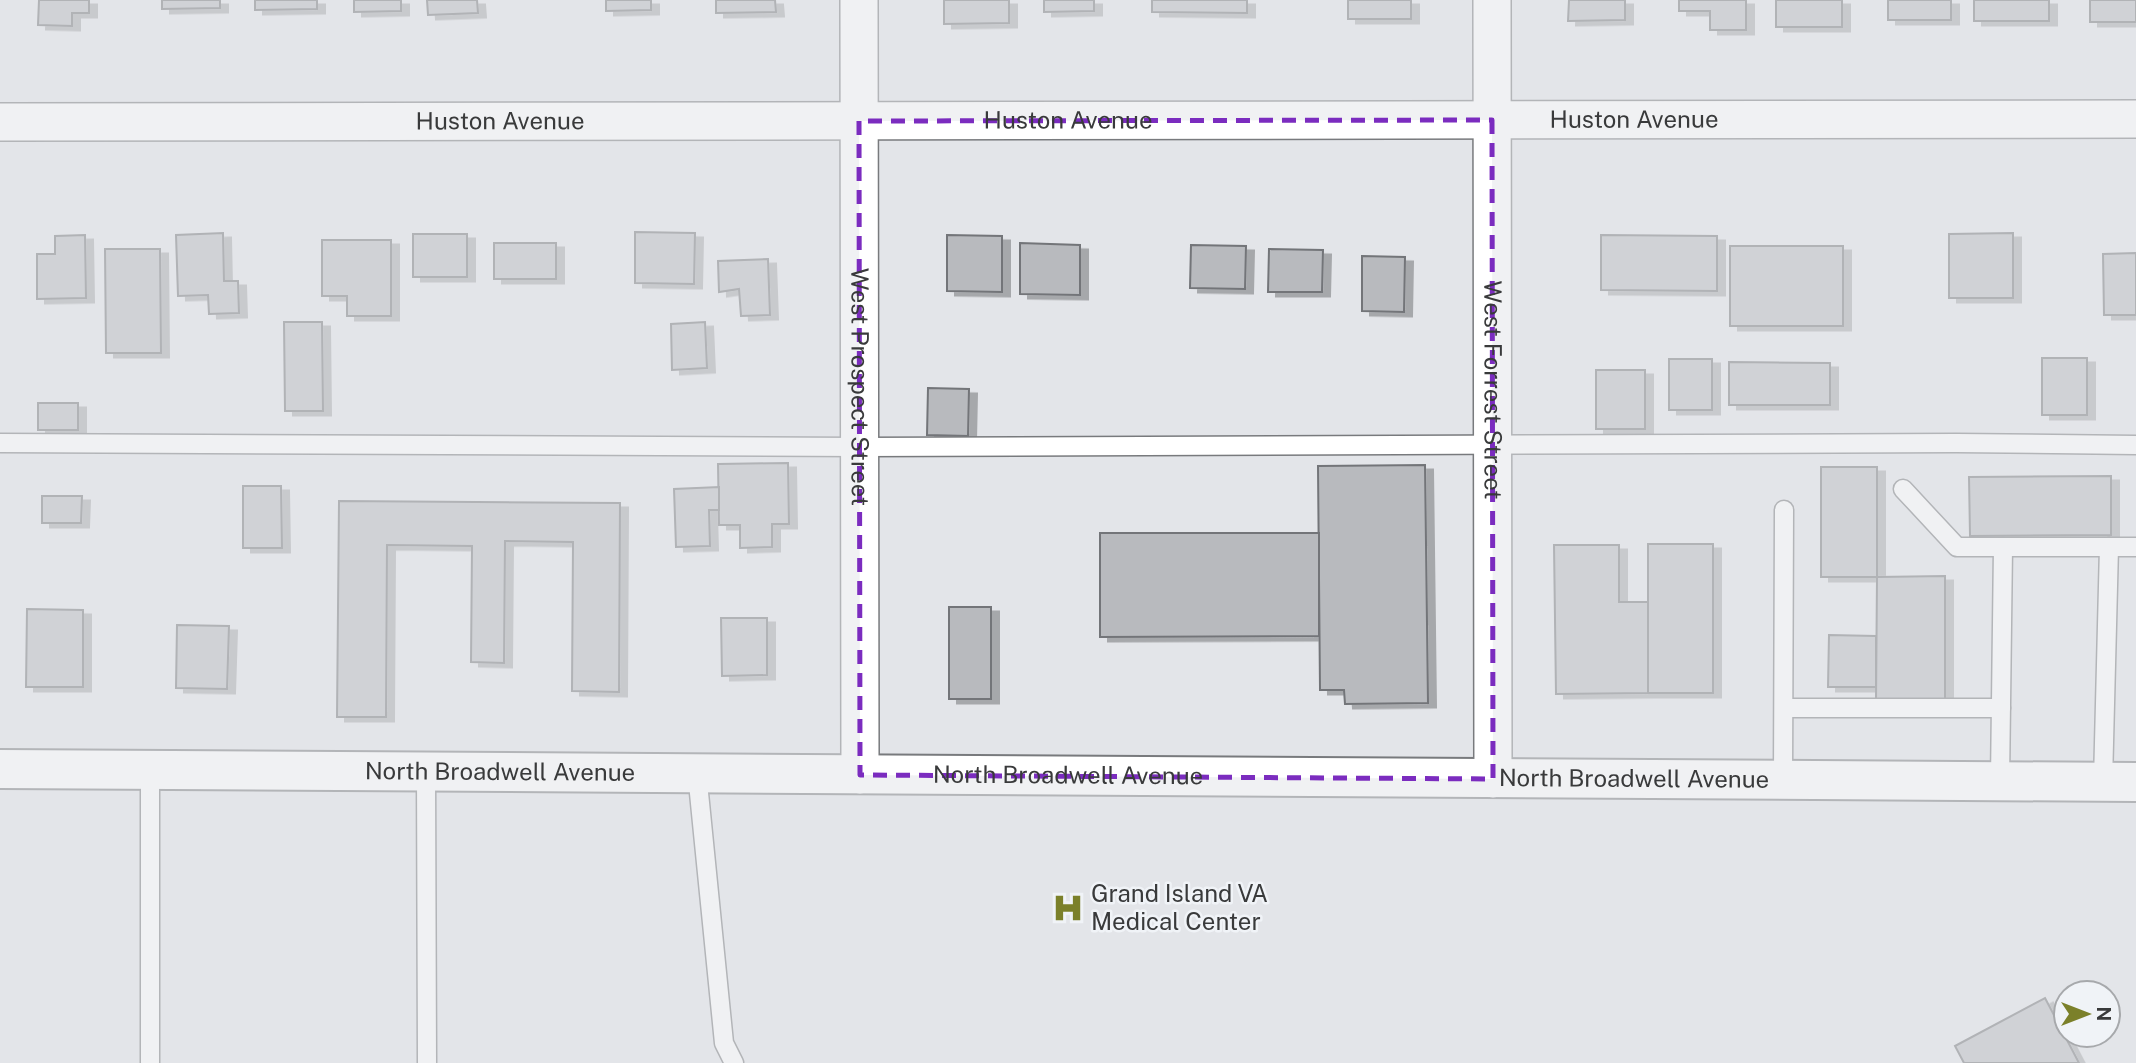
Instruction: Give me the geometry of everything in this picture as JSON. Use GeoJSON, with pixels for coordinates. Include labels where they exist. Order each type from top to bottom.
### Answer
{"type":"FeatureCollection","features":[{"type":"Feature","properties":{"kind":"main road","name":"North Broadwell Avenue"},"geometry":{"type":"LineString","coordinates":[[0,769],[2120,782]]}},
{"type":"Feature","properties":{"kind":"street","name":"West Prospect Street"},"geometry":{"type":"LineString","coordinates":[[859,0],[860,775]]}},
{"type":"Feature","properties":{"kind":"street","name":"West Forrest Street"},"geometry":{"type":"LineString","coordinates":[[1492,0],[1493,779]]}},
{"type":"Feature","properties":{"kind":"street","name":"Huston Avenue"},"geometry":{"type":"LineString","coordinates":[[0,122],[2136,120]]}},
{"type":"Feature","properties":{"kind":"lane"},"geometry":{"type":"LineString","coordinates":[[0,443],[859,447],[2136,444]]}},
{"type":"Feature","properties":{"kind":"lane"},"geometry":{"type":"LineString","coordinates":[[1903,489],[1957,547],[2136,547]]}},
{"type":"Feature","properties":{"kind":"lane"},"geometry":{"type":"LineString","coordinates":[[1783,779],[1784,510]]}},
{"type":"Feature","properties":{"kind":"lane"},"geometry":{"type":"LineString","coordinates":[[2000,781],[2003,547]]}},
{"type":"Feature","properties":{"kind":"lane"},"geometry":{"type":"LineString","coordinates":[[2109,547],[2120,782]]}},
{"type":"Feature","properties":{"kind":"lane"},"geometry":{"type":"LineString","coordinates":[[1784,708],[2001,708]]}},
{"type":"Feature","properties":{"kind":"lane"},"geometry":{"type":"LineString","coordinates":[[150,769],[150,1063]]}},
{"type":"Feature","properties":{"kind":"lane"},"geometry":{"type":"LineString","coordinates":[[426,771],[427,1063]]}},
{"type":"Feature","properties":{"kind":"lane"},"geometry":{"type":"LineString","coordinates":[[697,773],[724,1042],[734,1063]]}},
{"type":"Feature","properties":{"kind":"highlighted area"},"geometry":{"type":"Polygon","coordinates":[[[1492,120],[1493,779],[860,775],[859,121],[1492,120]]]}},
{"type":"Feature","properties":{"kind":"building"},"geometry":{"type":"Polygon","coordinates":[[[39,0],[89,0],[89,13],[72,13],[72,26],[38,25],[39,0]]]}},
{"type":"Feature","properties":{"kind":"building"},"geometry":{"type":"Polygon","coordinates":[[[162,0],[220,0],[220,8],[162,9],[162,0]]]}},
{"type":"Feature","properties":{"kind":"building"},"geometry":{"type":"Polygon","coordinates":[[[255,0],[317,0],[317,9],[255,10],[255,0]]]}},
{"type":"Feature","properties":{"kind":"building"},"geometry":{"type":"Polygon","coordinates":[[[354,0],[401,0],[401,11],[354,12],[354,0]]]}},
{"type":"Feature","properties":{"kind":"building"},"geometry":{"type":"Polygon","coordinates":[[[427,0],[477,0],[478,13],[428,15],[427,0]]]}},
{"type":"Feature","properties":{"kind":"building"},"geometry":{"type":"Polygon","coordinates":[[[606,0],[651,0],[651,10],[606,11],[606,0]]]}},
{"type":"Feature","properties":{"kind":"building"},"geometry":{"type":"Polygon","coordinates":[[[716,0],[775,0],[776,12],[716,13],[716,0]]]}},
{"type":"Feature","properties":{"kind":"building"},"geometry":{"type":"Polygon","coordinates":[[[944,0],[1009,0],[1009,23],[944,24],[944,0]]]}},
{"type":"Feature","properties":{"kind":"building"},"geometry":{"type":"Polygon","coordinates":[[[1044,0],[1094,0],[1094,11],[1044,12],[1044,0]]]}},
{"type":"Feature","properties":{"kind":"building"},"geometry":{"type":"Polygon","coordinates":[[[1152,0],[1247,0],[1247,13],[1152,12],[1152,0]]]}},
{"type":"Feature","properties":{"kind":"building"},"geometry":{"type":"Polygon","coordinates":[[[1348,0],[1411,0],[1411,19],[1348,19],[1348,0]]]}},
{"type":"Feature","properties":{"kind":"building"},"geometry":{"type":"Polygon","coordinates":[[[1569,0],[1625,0],[1625,20],[1568,21],[1569,0]]]}},
{"type":"Feature","properties":{"kind":"building"},"geometry":{"type":"Polygon","coordinates":[[[1679,0],[1746,0],[1746,30],[1710,30],[1710,11],[1679,11],[1679,0]]]}},
{"type":"Feature","properties":{"kind":"building"},"geometry":{"type":"Polygon","coordinates":[[[1776,0],[1842,0],[1842,27],[1776,27],[1776,0]]]}},
{"type":"Feature","properties":{"kind":"building"},"geometry":{"type":"Polygon","coordinates":[[[1888,0],[1951,0],[1951,20],[1888,20],[1888,0]]]}},
{"type":"Feature","properties":{"kind":"building"},"geometry":{"type":"Polygon","coordinates":[[[1974,0],[2049,0],[2049,21],[1974,21],[1974,0]]]}},
{"type":"Feature","properties":{"kind":"building"},"geometry":{"type":"Polygon","coordinates":[[[2090,0],[2136,0],[2136,22],[2090,22],[2090,0]]]}},
{"type":"Feature","properties":{"kind":"building"},"geometry":{"type":"Polygon","coordinates":[[[635,232],[695,233],[694,284],[635,283],[635,232]]]}},
{"type":"Feature","properties":{"kind":"building"},"geometry":{"type":"Polygon","coordinates":[[[223,233],[224,281],[238,281],[239,313],[209,314],[208,295],[178,296],[176,235],[223,233]]]}},
{"type":"Feature","properties":{"kind":"building"},"geometry":{"type":"Polygon","coordinates":[[[2013,233],[2013,298],[1949,298],[1949,234],[2013,233]]]}},
{"type":"Feature","properties":{"kind":"building"},"geometry":{"type":"Polygon","coordinates":[[[413,234],[467,234],[467,277],[413,277],[413,234]]]}},
{"type":"Feature","properties":{"kind":"building"},"geometry":{"type":"Polygon","coordinates":[[[85,235],[86,298],[37,299],[37,254],[55,254],[55,236],[85,235]]]}},
{"type":"Feature","properties":{"kind":"building"},"geometry":{"type":"Polygon","coordinates":[[[947,235],[1002,236],[1002,292],[947,291],[947,235]]]}},
{"type":"Feature","properties":{"kind":"building"},"geometry":{"type":"Polygon","coordinates":[[[1601,235],[1717,236],[1717,291],[1601,290],[1601,235]]]}},
{"type":"Feature","properties":{"kind":"building"},"geometry":{"type":"Polygon","coordinates":[[[322,240],[391,240],[391,316],[347,316],[347,296],[322,296],[322,240]]]}},
{"type":"Feature","properties":{"kind":"building"},"geometry":{"type":"Polygon","coordinates":[[[494,243],[556,243],[556,279],[494,279],[494,243]]]}},
{"type":"Feature","properties":{"kind":"building"},"geometry":{"type":"Polygon","coordinates":[[[1020,243],[1080,245],[1080,295],[1020,294],[1020,243]]]}},
{"type":"Feature","properties":{"kind":"building"},"geometry":{"type":"Polygon","coordinates":[[[1191,245],[1246,246],[1245,289],[1190,288],[1191,245]]]}},
{"type":"Feature","properties":{"kind":"building"},"geometry":{"type":"Polygon","coordinates":[[[1730,246],[1843,246],[1843,326],[1730,326],[1730,246]]]}},
{"type":"Feature","properties":{"kind":"building"},"geometry":{"type":"Polygon","coordinates":[[[105,249],[160,249],[161,353],[106,353],[105,249]]]}},
{"type":"Feature","properties":{"kind":"building"},"geometry":{"type":"Polygon","coordinates":[[[1269,249],[1323,250],[1322,292],[1268,292],[1269,249]]]}},
{"type":"Feature","properties":{"kind":"building"},"geometry":{"type":"Polygon","coordinates":[[[2136,253],[2136,315],[2104,315],[2103,254],[2136,253]]]}},
{"type":"Feature","properties":{"kind":"building"},"geometry":{"type":"Polygon","coordinates":[[[1362,256],[1405,257],[1404,312],[1362,311],[1362,256]]]}},
{"type":"Feature","properties":{"kind":"building"},"geometry":{"type":"Polygon","coordinates":[[[768,259],[770,315],[741,316],[739,289],[719,292],[718,261],[768,259]]]}},
{"type":"Feature","properties":{"kind":"building"},"geometry":{"type":"Polygon","coordinates":[[[284,322],[322,322],[323,411],[285,411],[284,322]]]}},
{"type":"Feature","properties":{"kind":"building"},"geometry":{"type":"Polygon","coordinates":[[[705,322],[707,368],[672,370],[671,324],[705,322]]]}},
{"type":"Feature","properties":{"kind":"building"},"geometry":{"type":"Polygon","coordinates":[[[2042,358],[2087,358],[2087,415],[2042,415],[2042,358]]]}},
{"type":"Feature","properties":{"kind":"building"},"geometry":{"type":"Polygon","coordinates":[[[1669,359],[1712,359],[1712,410],[1669,410],[1669,359]]]}},
{"type":"Feature","properties":{"kind":"building"},"geometry":{"type":"Polygon","coordinates":[[[1729,362],[1830,363],[1830,405],[1729,405],[1729,362]]]}},
{"type":"Feature","properties":{"kind":"building"},"geometry":{"type":"Polygon","coordinates":[[[1596,370],[1645,370],[1645,429],[1596,429],[1596,370]]]}},
{"type":"Feature","properties":{"kind":"building"},"geometry":{"type":"Polygon","coordinates":[[[928,388],[969,389],[968,436],[927,435],[928,388]]]}},
{"type":"Feature","properties":{"kind":"building"},"geometry":{"type":"Polygon","coordinates":[[[38,403],[78,403],[78,430],[38,430],[38,403]]]}},
{"type":"Feature","properties":{"kind":"building"},"geometry":{"type":"Polygon","coordinates":[[[788,463],[789,524],[772,524],[772,547],[740,548],[740,525],[719,525],[718,464],[788,463]]]}},
{"type":"Feature","properties":{"kind":"building"},"geometry":{"type":"Polygon","coordinates":[[[1425,465],[1428,703],[1345,704],[1344,690],[1320,690],[1318,466],[1425,465]]]}},
{"type":"Feature","properties":{"kind":"building"},"geometry":{"type":"Polygon","coordinates":[[[1821,467],[1877,467],[1877,577],[1821,577],[1821,467]]]}},
{"type":"Feature","properties":{"kind":"building"},"geometry":{"type":"Polygon","coordinates":[[[2111,476],[2111,535],[1970,536],[1969,477],[2111,476]]]}},
{"type":"Feature","properties":{"kind":"building"},"geometry":{"type":"Polygon","coordinates":[[[243,486],[281,486],[282,548],[243,548],[243,486]]]}},
{"type":"Feature","properties":{"kind":"building"},"geometry":{"type":"Polygon","coordinates":[[[719,487],[719,510],[709,510],[710,546],[676,547],[674,489],[719,487]]]}},
{"type":"Feature","properties":{"kind":"building"},"geometry":{"type":"Polygon","coordinates":[[[42,496],[82,496],[81,523],[42,523],[42,496]]]}},
{"type":"Feature","properties":{"kind":"building"},"geometry":{"type":"Polygon","coordinates":[[[339,501],[620,503],[619,692],[572,691],[573,542],[505,541],[504,663],[471,662],[472,546],[387,545],[386,717],[337,717],[339,501]]]}},
{"type":"Feature","properties":{"kind":"building"},"geometry":{"type":"Polygon","coordinates":[[[1100,533],[1319,533],[1319,636],[1100,637],[1100,533]]]}},
{"type":"Feature","properties":{"kind":"building"},"geometry":{"type":"Polygon","coordinates":[[[1648,544],[1713,544],[1713,693],[1648,693],[1648,544]]]}},
{"type":"Feature","properties":{"kind":"building"},"geometry":{"type":"Polygon","coordinates":[[[1554,545],[1619,545],[1619,602],[1648,602],[1648,693],[1556,694],[1554,545]]]}},
{"type":"Feature","properties":{"kind":"building"},"geometry":{"type":"Polygon","coordinates":[[[1945,576],[1945,700],[1876,700],[1877,577],[1945,576]]]}},
{"type":"Feature","properties":{"kind":"building"},"geometry":{"type":"Polygon","coordinates":[[[949,607],[991,607],[991,699],[949,699],[949,607]]]}},
{"type":"Feature","properties":{"kind":"building"},"geometry":{"type":"Polygon","coordinates":[[[27,609],[83,610],[83,687],[26,687],[27,609]]]}},
{"type":"Feature","properties":{"kind":"building"},"geometry":{"type":"Polygon","coordinates":[[[721,618],[767,618],[767,675],[722,676],[721,618]]]}},
{"type":"Feature","properties":{"kind":"building"},"geometry":{"type":"Polygon","coordinates":[[[177,625],[229,626],[227,689],[176,688],[177,625]]]}},
{"type":"Feature","properties":{"kind":"building"},"geometry":{"type":"Polygon","coordinates":[[[1829,635],[1876,636],[1876,687],[1828,687],[1829,635]]]}},
{"type":"Feature","properties":{"kind":"building"},"geometry":{"type":"Polygon","coordinates":[[[2045,998],[2052,1011],[2052,1049],[2072,1049],[2079,1063],[1964,1063],[1955,1046],[2045,998]]]}},
{"type":"Feature","properties":{"kind":"place","name":"Grand Island VA Medical Center"},"geometry":{"type":"Point","coordinates":[1068,908]}}]}
